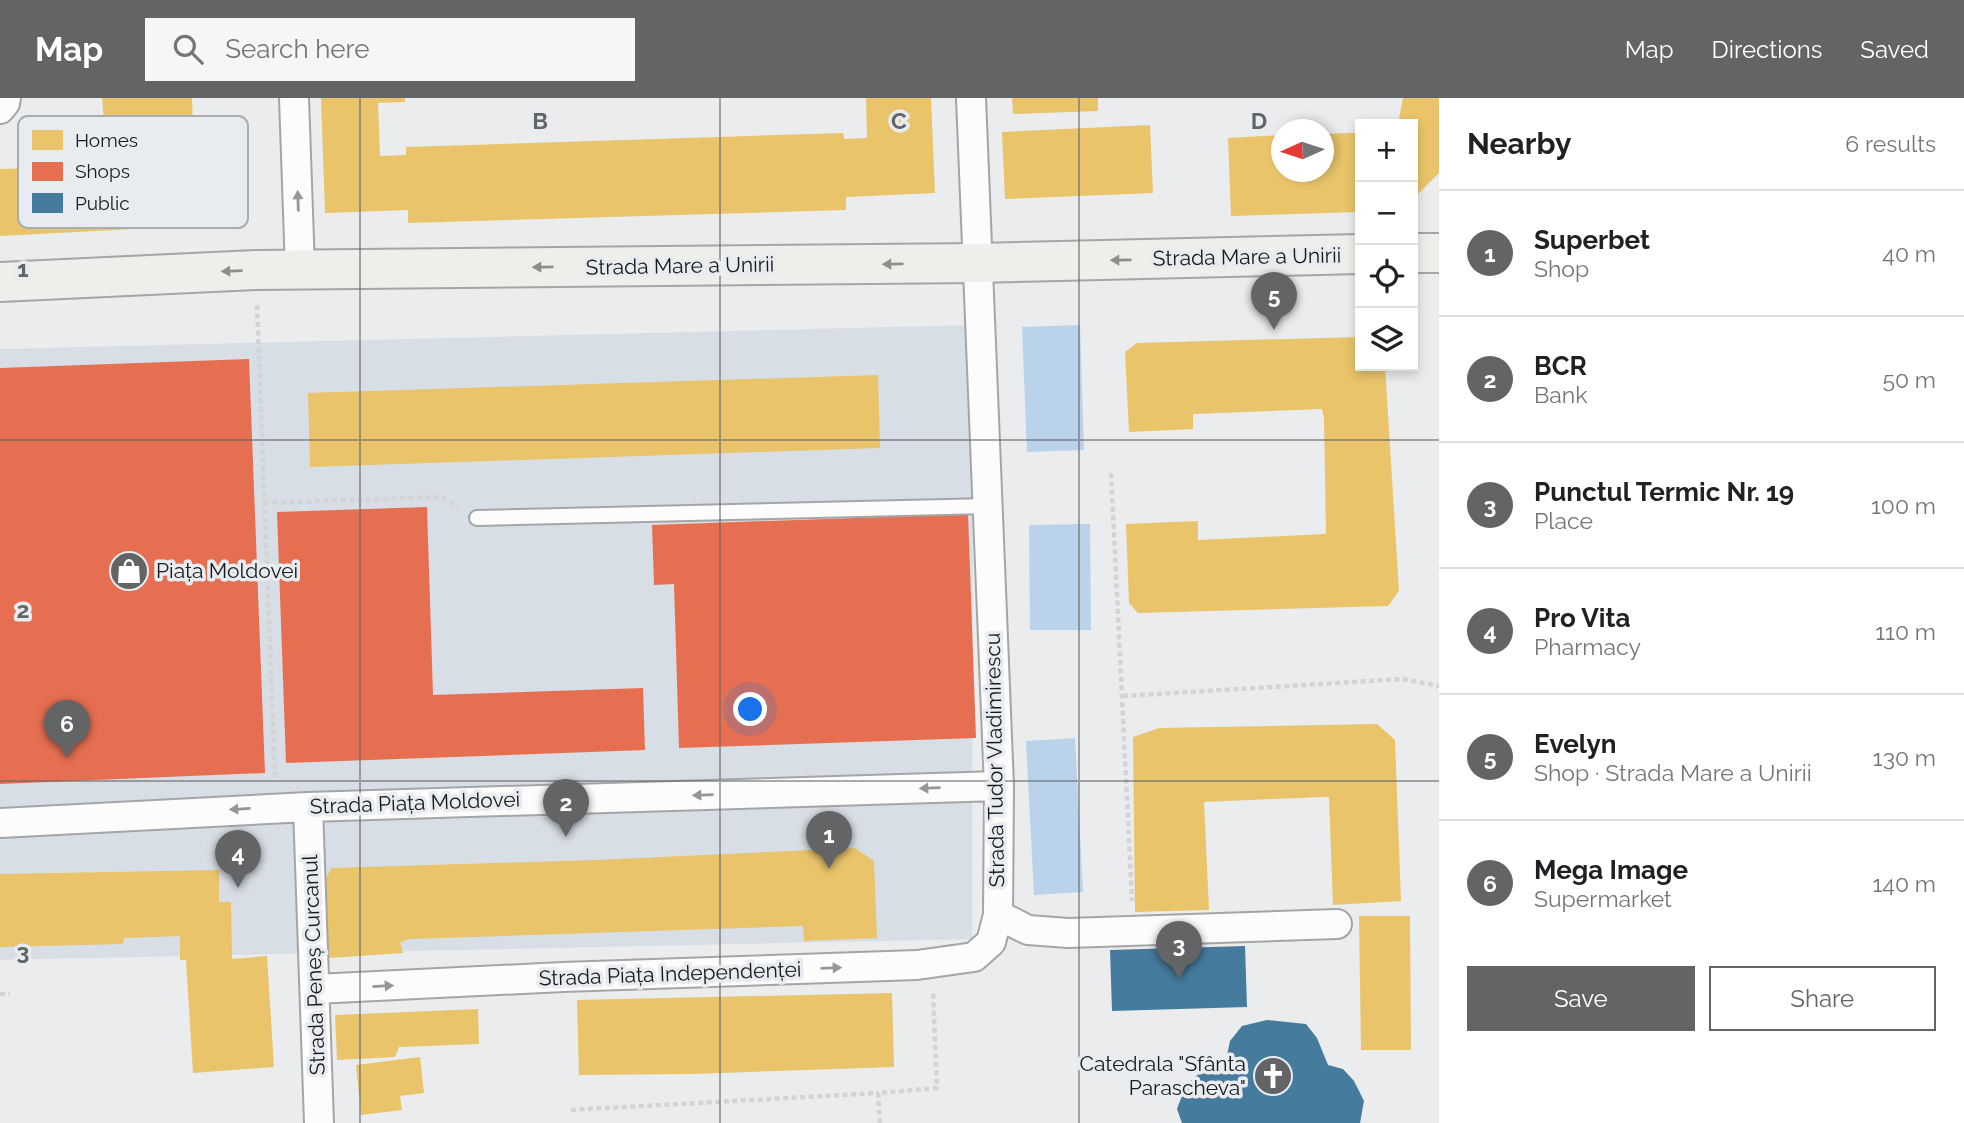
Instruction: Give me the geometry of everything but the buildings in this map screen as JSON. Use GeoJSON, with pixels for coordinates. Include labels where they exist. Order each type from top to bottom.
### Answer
{"type":"FeatureCollection","features":[{"type":"Feature","properties":{"kind":"main road"},"geometry":{"type":"LineString","coordinates":[[1418,253],[1439,253]]}},
{"type":"Feature","properties":{"kind":"main road","name":"Strada Mare a Unirii"},"geometry":{"type":"LineString","coordinates":[[0,282],[256,270],[978,263],[1355,254]]}},
{"type":"Feature","properties":{"kind":"street"},"geometry":{"type":"LineString","coordinates":[[0,108],[6,98]]}},
{"type":"Feature","properties":{"kind":"street"},"geometry":{"type":"LineString","coordinates":[[294,98],[300,270]]}},
{"type":"Feature","properties":{"kind":"street","name":"Strada Tudor Vladimirescu"},"geometry":{"type":"LineString","coordinates":[[971,98],[999,786],[998,915],[1028,930],[1068,933],[1337,924]]}},
{"type":"Feature","properties":{"kind":"street","name":"Strada Piața Moldovei"},"geometry":{"type":"LineString","coordinates":[[0,823],[276,808],[999,786]]}},
{"type":"Feature","properties":{"kind":"street","name":"Strada Peneș Curcanul"},"geometry":{"type":"LineString","coordinates":[[308,807],[319,1123]]}},
{"type":"Feature","properties":{"kind":"street","name":"Strada Piața Independenței"},"geometry":{"type":"LineString","coordinates":[[315,989],[932,963],[974,957],[991,942],[998,915]]}},
{"type":"Feature","properties":{"kind":"lane"},"geometry":{"type":"LineString","coordinates":[[477,518],[989,506]]}},
{"type":"Feature","properties":{"kind":"path"},"geometry":{"type":"LineString","coordinates":[[256,270],[276,808]]}},
{"type":"Feature","properties":{"kind":"path"},"geometry":{"type":"LineString","coordinates":[[1111,473],[1134,929]]}},
{"type":"Feature","properties":{"kind":"path"},"geometry":{"type":"LineString","coordinates":[[264,503],[442,497],[477,518]]}},
{"type":"Feature","properties":{"kind":"path"},"geometry":{"type":"LineString","coordinates":[[1124,696],[1403,680],[1439,686]]}},
{"type":"Feature","properties":{"kind":"path"},"geometry":{"type":"LineString","coordinates":[[570,1110],[937,1088],[932,963]]}},
{"type":"Feature","properties":{"kind":"path"},"geometry":{"type":"LineString","coordinates":[[0,994],[10,994]]}},
{"type":"Feature","properties":{"kind":"path"},"geometry":{"type":"LineString","coordinates":[[878,1093],[880,1123]]}},
{"type":"Feature","properties":{"kind":"shaded area"},"geometry":{"type":"Polygon","coordinates":[[[973,325],[972,939],[0,960],[0,349],[973,325]]]}},
{"type":"Feature","properties":{"kind":"shaded area"},"geometry":{"type":"Polygon","coordinates":[[[1080,325],[1084,450],[1027,452],[1022,327],[1080,325]]]}},
{"type":"Feature","properties":{"kind":"shaded area"},"geometry":{"type":"Polygon","coordinates":[[[1090,524],[1091,630],[1030,630],[1029,525],[1090,524]]]}},
{"type":"Feature","properties":{"kind":"shaded area"},"geometry":{"type":"Polygon","coordinates":[[[1075,738],[1083,892],[1034,895],[1026,741],[1075,738]]]}},
{"type":"Feature","properties":{"kind":"place","name":"Evelyn"},"geometry":{"type":"Point","coordinates":[1274,330]}},
{"type":"Feature","properties":{"kind":"place","name":"Piața Moldovei"},"geometry":{"type":"Point","coordinates":[129,571]}},
{"type":"Feature","properties":{"kind":"place","name":"Mega Image"},"geometry":{"type":"Point","coordinates":[67,758]}},
{"type":"Feature","properties":{"kind":"place","name":"BCR"},"geometry":{"type":"Point","coordinates":[566,837]}},
{"type":"Feature","properties":{"kind":"place","name":"Superbet"},"geometry":{"type":"Point","coordinates":[829,869]}},
{"type":"Feature","properties":{"kind":"place","name":"Pro Vita"},"geometry":{"type":"Point","coordinates":[238,888]}},
{"type":"Feature","properties":{"kind":"place","name":"Punctul Termic Nr. 19"},"geometry":{"type":"Point","coordinates":[1179,979]}},
{"type":"Feature","properties":{"kind":"place","name":"Catedrala \"Sfânta Parascheva\""},"geometry":{"type":"Point","coordinates":[1273,1076]}}]}
